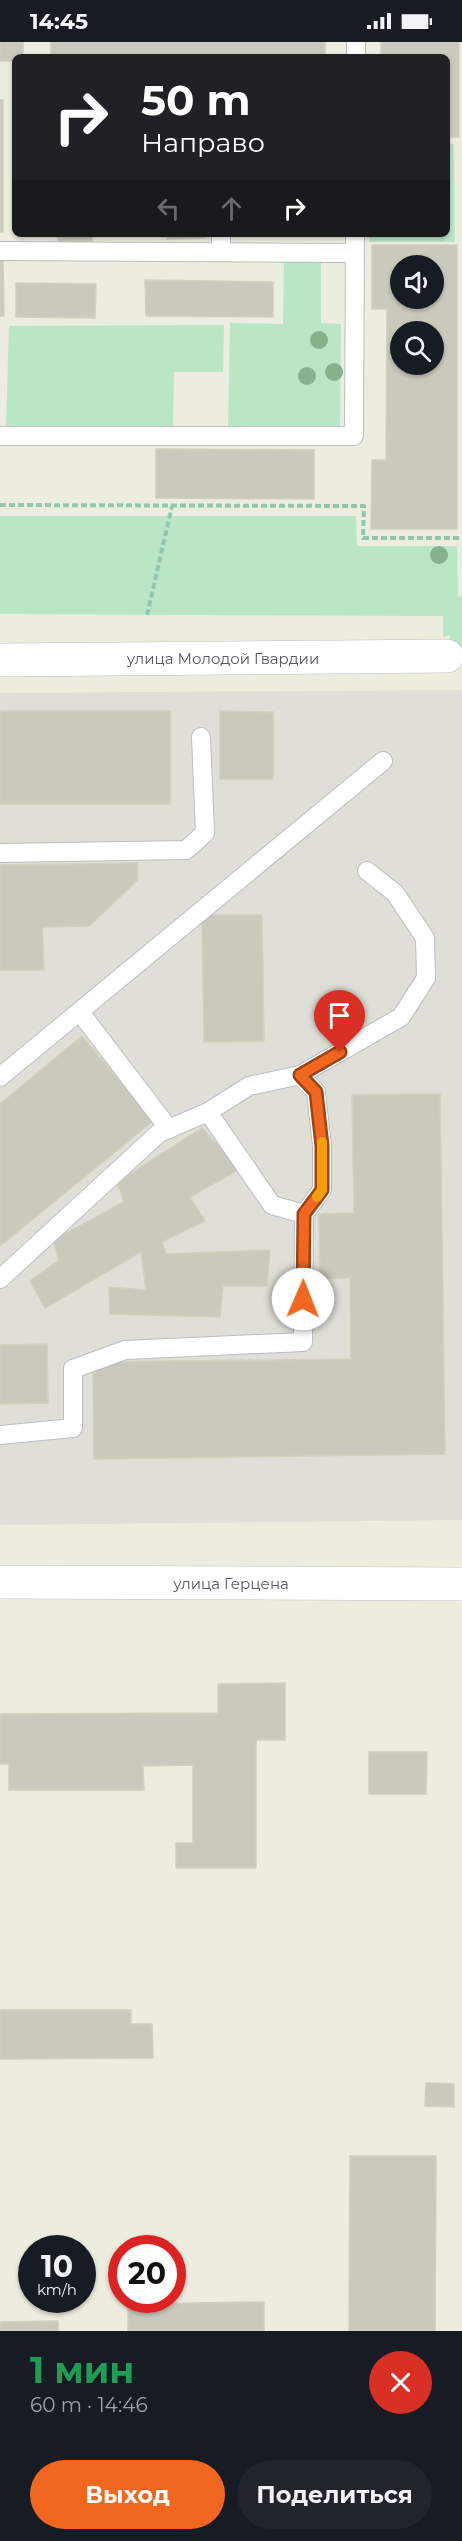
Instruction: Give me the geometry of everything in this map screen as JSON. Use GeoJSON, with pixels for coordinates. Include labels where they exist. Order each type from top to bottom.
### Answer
{"type":"FeatureCollection","features":[{"type":"Feature","properties":{"kind":"street","name":"улица Молодой Гвардии"},"geometry":{"type":"LineString","coordinates":[[0,660],[447,656]]}},
{"type":"Feature","properties":{"kind":"street","name":"улица Герцена"},"geometry":{"type":"LineString","coordinates":[[0,1582],[462,1584]]}},
{"type":"Feature","properties":{"kind":"lane"},"geometry":{"type":"LineString","coordinates":[[0,436],[354,436],[355,237]]}},
{"type":"Feature","properties":{"kind":"lane"},"geometry":{"type":"LineString","coordinates":[[0,252],[39,243],[221,243],[355,253]]}},
{"type":"Feature","properties":{"kind":"lane"},"geometry":{"type":"LineString","coordinates":[[0,853],[186,850],[205,833],[201,737]]}},
{"type":"Feature","properties":{"kind":"lane"},"geometry":{"type":"LineString","coordinates":[[0,1077],[383,761]]}},
{"type":"Feature","properties":{"kind":"lane"},"geometry":{"type":"LineString","coordinates":[[0,1280],[159,1133],[208,1112],[249,1086],[300,1075],[401,1017],[426,978],[425,938],[395,894],[368,871]]}},
{"type":"Feature","properties":{"kind":"lane"},"geometry":{"type":"LineString","coordinates":[[80,1012],[169,1129]]}},
{"type":"Feature","properties":{"kind":"lane"},"geometry":{"type":"LineString","coordinates":[[0,1436],[73,1428],[73,1369],[125,1350],[303,1342],[304,1214],[322,1190],[322,1146],[316,1092],[300,1075]]}},
{"type":"Feature","properties":{"kind":"lane"},"geometry":{"type":"LineString","coordinates":[[208,1112],[272,1205],[304,1214]]}},
{"type":"Feature","properties":{"kind":"path"},"geometry":{"type":"LineString","coordinates":[[0,505],[364,506],[363,538],[462,538]]}},
{"type":"Feature","properties":{"kind":"path"},"geometry":{"type":"LineString","coordinates":[[147,615],[172,506]]}},
{"type":"Feature","properties":{"kind":"shaded area"},"geometry":{"type":"Polygon","coordinates":[[[462,690],[462,1520],[0,1525],[0,693],[462,690]]]}},
{"type":"Feature","properties":{"kind":"green space"},"geometry":{"type":"Polygon","coordinates":[[[450,144],[454,144],[455,242],[369,242],[369,237],[450,237],[450,144]]]}},
{"type":"Feature","properties":{"kind":"green space"},"geometry":{"type":"Polygon","coordinates":[[[284,262],[321,262],[321,323],[341,324],[340,429],[228,430],[230,323],[283,324],[284,262]]]}},
{"type":"Feature","properties":{"kind":"green space"},"geometry":{"type":"Polygon","coordinates":[[[224,325],[223,372],[174,372],[173,428],[6,428],[9,326],[224,325]]]}},
{"type":"Feature","properties":{"kind":"green space"},"geometry":{"type":"Polygon","coordinates":[[[0,516],[356,516],[357,546],[457,546],[458,597],[462,596],[462,659],[450,652],[450,635],[443,637],[443,616],[0,614],[0,516]]]}},
{"type":"Feature","properties":{"kind":"building"},"geometry":{"type":"Polygon","coordinates":[[[0,42],[23,42],[23,54],[12,54],[12,61],[0,61],[0,42]]]}},
{"type":"Feature","properties":{"kind":"building"},"geometry":{"type":"Polygon","coordinates":[[[51,42],[325,42],[325,54],[51,54],[51,42]]]}},
{"type":"Feature","properties":{"kind":"building"},"geometry":{"type":"Polygon","coordinates":[[[381,42],[459,42],[459,137],[450,137],[450,54],[381,54],[381,42]]]}},
{"type":"Feature","properties":{"kind":"building"},"geometry":{"type":"Polygon","coordinates":[[[0,100],[3,100],[3,232],[0,232],[0,100]]]}},
{"type":"Feature","properties":{"kind":"building"},"geometry":{"type":"Polygon","coordinates":[[[58,237],[92,237],[92,241],[58,242],[58,237]]]}},
{"type":"Feature","properties":{"kind":"building"},"geometry":{"type":"Polygon","coordinates":[[[167,237],[204,237],[204,238],[167,239],[167,237]]]}},
{"type":"Feature","properties":{"kind":"building"},"geometry":{"type":"Polygon","coordinates":[[[372,245],[457,245],[457,529],[371,529],[372,460],[386,460],[387,309],[372,309],[372,245]]]}},
{"type":"Feature","properties":{"kind":"building"},"geometry":{"type":"Polygon","coordinates":[[[3,260],[4,316],[0,316],[0,261],[3,260]]]}},
{"type":"Feature","properties":{"kind":"building"},"geometry":{"type":"Polygon","coordinates":[[[145,280],[273,282],[273,317],[146,316],[145,280]]]}},
{"type":"Feature","properties":{"kind":"building"},"geometry":{"type":"Polygon","coordinates":[[[16,283],[96,284],[95,318],[16,317],[16,283]]]}},
{"type":"Feature","properties":{"kind":"building"},"geometry":{"type":"Polygon","coordinates":[[[156,449],[314,450],[314,499],[156,498],[156,449]]]}},
{"type":"Feature","properties":{"kind":"building"},"geometry":{"type":"Polygon","coordinates":[[[0,711],[170,711],[170,804],[0,804],[0,711]]]}},
{"type":"Feature","properties":{"kind":"building"},"geometry":{"type":"Polygon","coordinates":[[[220,711],[273,712],[273,779],[220,779],[220,711]]]}},
{"type":"Feature","properties":{"kind":"building"},"geometry":{"type":"Polygon","coordinates":[[[137,863],[137,881],[89,926],[42,927],[44,970],[0,970],[0,865],[137,863]]]}},
{"type":"Feature","properties":{"kind":"building"},"geometry":{"type":"Polygon","coordinates":[[[202,915],[262,915],[264,1041],[204,1042],[202,915]]]}},
{"type":"Feature","properties":{"kind":"building"},"geometry":{"type":"Polygon","coordinates":[[[82,1036],[153,1121],[0,1246],[0,1104],[82,1036]]]}},
{"type":"Feature","properties":{"kind":"building"},"geometry":{"type":"Polygon","coordinates":[[[440,1094],[445,1454],[94,1459],[93,1362],[351,1359],[350,1278],[320,1278],[319,1214],[354,1213],[352,1095],[440,1094]]]}},
{"type":"Feature","properties":{"kind":"building"},"geometry":{"type":"Polygon","coordinates":[[[202,1128],[240,1169],[190,1197],[205,1221],[162,1242],[166,1254],[270,1250],[267,1286],[223,1286],[220,1317],[110,1314],[109,1287],[146,1290],[141,1252],[45,1308],[30,1281],[59,1260],[53,1240],[124,1202],[117,1182],[202,1128]]]}},
{"type":"Feature","properties":{"kind":"building"},"geometry":{"type":"Polygon","coordinates":[[[47,1344],[48,1403],[0,1404],[0,1345],[47,1344]]]}},
{"type":"Feature","properties":{"kind":"building"},"geometry":{"type":"Polygon","coordinates":[[[285,1683],[285,1740],[256,1740],[256,1868],[176,1868],[176,1843],[193,1843],[193,1765],[143,1766],[144,1790],[9,1790],[9,1764],[0,1764],[0,1714],[218,1713],[218,1684],[285,1683]]]}},
{"type":"Feature","properties":{"kind":"building"},"geometry":{"type":"Polygon","coordinates":[[[369,1752],[427,1752],[426,1794],[369,1794],[369,1752]]]}},
{"type":"Feature","properties":{"kind":"building"},"geometry":{"type":"Polygon","coordinates":[[[0,2010],[131,2010],[131,2024],[152,2024],[153,2058],[0,2059],[0,2010]]]}},
{"type":"Feature","properties":{"kind":"building"},"geometry":{"type":"Polygon","coordinates":[[[426,2083],[454,2084],[454,2107],[425,2106],[426,2083]]]}},
{"type":"Feature","properties":{"kind":"building"},"geometry":{"type":"Polygon","coordinates":[[[350,2156],[436,2156],[435,2331],[349,2331],[350,2156]]]}},
{"type":"Feature","properties":{"kind":"building"},"geometry":{"type":"Polygon","coordinates":[[[264,2302],[264,2331],[128,2331],[128,2313],[186,2313],[186,2303],[264,2302]]]}},
{"type":"Feature","properties":{"kind":"building"},"geometry":{"type":"Polygon","coordinates":[[[58,2321],[58,2331],[0,2331],[0,2322],[58,2321]]]}},
{"type":"Feature","properties":{"kind":"slow traffic"},"geometry":{"type":"LineString","coordinates":[[317,1197],[322,1190],[322,1142]]}},
{"type":"Feature","properties":{"kind":"route"},"geometry":{"type":"LineString","coordinates":[[303,1299],[304,1214],[322,1190],[322,1146],[316,1092],[300,1075],[340,1052]]}}]}
